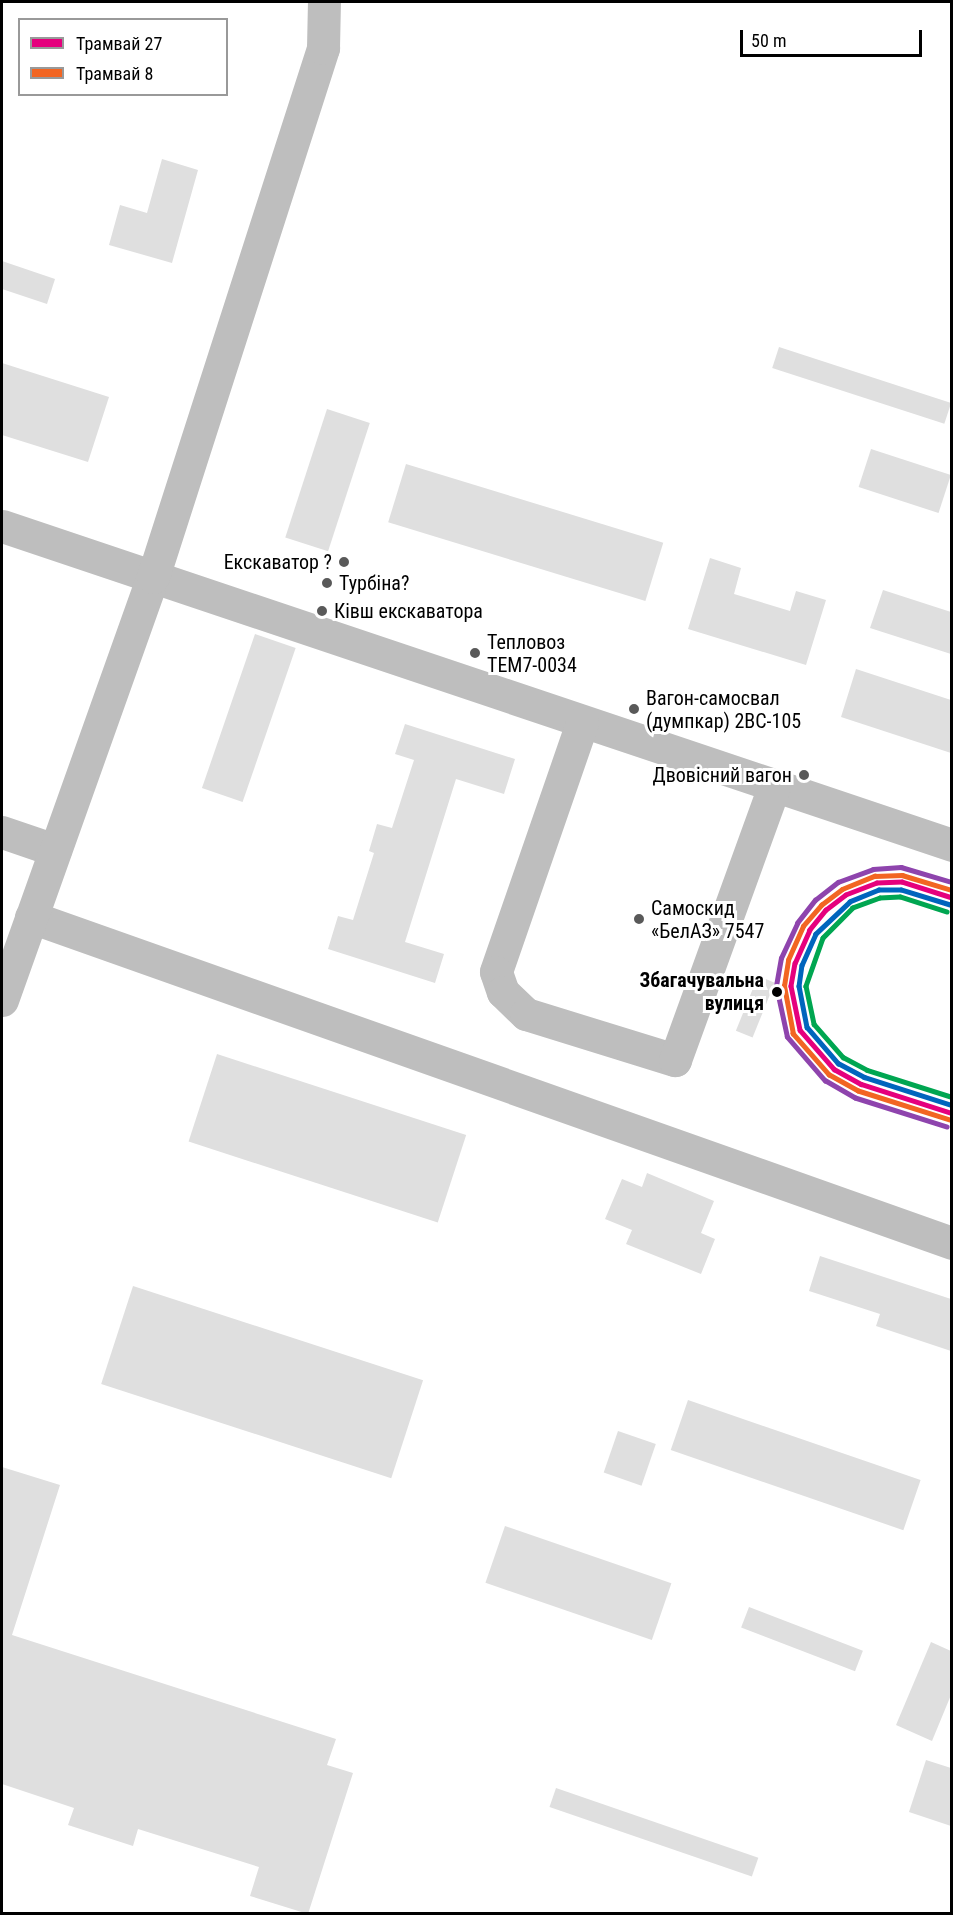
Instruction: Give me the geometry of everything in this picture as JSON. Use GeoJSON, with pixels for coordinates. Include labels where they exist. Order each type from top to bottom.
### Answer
{"type":"FeatureCollection","features":[{"type":"Feature","properties":{"kind":"lane"},"geometry":{"type":"LineString","coordinates":[[2,1000],[153,577],[323,48],[324,2]]}},
{"type":"Feature","properties":{"kind":"lane"},"geometry":{"type":"LineString","coordinates":[[2,526],[582,723],[951,845]]}},
{"type":"Feature","properties":{"kind":"lane"},"geometry":{"type":"LineString","coordinates":[[582,723],[496,972],[503,992],[526,1014],[675,1060],[774,787]]}},
{"type":"Feature","properties":{"kind":"lane"},"geometry":{"type":"LineString","coordinates":[[2,832],[55,850]]}},
{"type":"Feature","properties":{"kind":"lane"},"geometry":{"type":"LineString","coordinates":[[31,917],[951,1243]]}},
{"type":"Feature","properties":{"kind":"building"},"geometry":{"type":"Polygon","coordinates":[[[162,159],[198,170],[172,263],[109,245],[120,205],[147,213],[162,159]]]}},
{"type":"Feature","properties":{"kind":"building"},"geometry":{"type":"Polygon","coordinates":[[[2,261],[55,279],[47,304],[2,289],[2,261]]]}},
{"type":"Feature","properties":{"kind":"building"},"geometry":{"type":"Polygon","coordinates":[[[779,347],[951,403],[944,424],[772,368],[779,347]]]}},
{"type":"Feature","properties":{"kind":"building"},"geometry":{"type":"Polygon","coordinates":[[[2,363],[109,397],[88,462],[2,435],[2,363]]]}},
{"type":"Feature","properties":{"kind":"building"},"geometry":{"type":"Polygon","coordinates":[[[327,409],[370,423],[328,551],[285,537],[327,409]]]}},
{"type":"Feature","properties":{"kind":"building"},"geometry":{"type":"Polygon","coordinates":[[[871,449],[951,475],[939,513],[859,487],[871,449]]]}},
{"type":"Feature","properties":{"kind":"building"},"geometry":{"type":"Polygon","coordinates":[[[406,464],[663,543],[645,601],[388,522],[406,464]]]}},
{"type":"Feature","properties":{"kind":"building"},"geometry":{"type":"Polygon","coordinates":[[[710,558],[741,568],[734,594],[790,611],[796,591],[826,600],[806,665],[688,629],[710,558]]]}},
{"type":"Feature","properties":{"kind":"building"},"geometry":{"type":"Polygon","coordinates":[[[883,590],[951,612],[951,654],[870,628],[883,590]]]}},
{"type":"Feature","properties":{"kind":"building"},"geometry":{"type":"Polygon","coordinates":[[[255,634],[296,648],[243,802],[202,788],[255,634]]]}},
{"type":"Feature","properties":{"kind":"building"},"geometry":{"type":"Polygon","coordinates":[[[856,669],[951,700],[951,753],[841,717],[856,669]]]}},
{"type":"Feature","properties":{"kind":"building"},"geometry":{"type":"Polygon","coordinates":[[[405,724],[515,759],[504,794],[456,779],[405,942],[444,954],[435,983],[328,949],[338,916],[353,920],[374,853],[369,851],[377,824],[392,828],[414,760],[395,754],[405,724]]]}},
{"type":"Feature","properties":{"kind":"building"},"geometry":{"type":"Polygon","coordinates":[[[758,976],[775,983],[753,1037],[736,1031],[758,976]]]}},
{"type":"Feature","properties":{"kind":"building"},"geometry":{"type":"Polygon","coordinates":[[[217,1054],[466,1135],[438,1222],[189,1141],[217,1054]]]}},
{"type":"Feature","properties":{"kind":"building"},"geometry":{"type":"Polygon","coordinates":[[[647,1173],[714,1201],[701,1233],[715,1239],[701,1274],[626,1244],[632,1230],[605,1219],[622,1179],[642,1187],[647,1173]]]}},
{"type":"Feature","properties":{"kind":"building"},"geometry":{"type":"Polygon","coordinates":[[[820,1256],[951,1299],[951,1351],[876,1326],[880,1314],[809,1291],[820,1256]]]}},
{"type":"Feature","properties":{"kind":"building"},"geometry":{"type":"Polygon","coordinates":[[[133,1286],[423,1380],[391,1478],[101,1384],[133,1286]]]}},
{"type":"Feature","properties":{"kind":"building"},"geometry":{"type":"Polygon","coordinates":[[[688,1400],[921,1480],[903,1530],[671,1450],[688,1400]]]}},
{"type":"Feature","properties":{"kind":"building"},"geometry":{"type":"Polygon","coordinates":[[[618,1431],[656,1444],[641,1486],[604,1473],[618,1431]]]}},
{"type":"Feature","properties":{"kind":"building"},"geometry":{"type":"Polygon","coordinates":[[[2,1467],[60,1485],[12,1635],[336,1739],[327,1765],[353,1773],[308,1914],[250,1896],[259,1867],[138,1829],[133,1846],[68,1825],[74,1808],[2,1784],[2,1467]]]}},
{"type":"Feature","properties":{"kind":"building"},"geometry":{"type":"Polygon","coordinates":[[[505,1526],[671,1583],[652,1640],[485,1583],[505,1526]]]}},
{"type":"Feature","properties":{"kind":"building"},"geometry":{"type":"Polygon","coordinates":[[[749,1607],[863,1651],[855,1671],[741,1628],[749,1607]]]}},
{"type":"Feature","properties":{"kind":"building"},"geometry":{"type":"Polygon","coordinates":[[[931,1642],[951,1651],[951,1695],[932,1741],[896,1725],[931,1642]]]}},
{"type":"Feature","properties":{"kind":"building"},"geometry":{"type":"Polygon","coordinates":[[[926,1760],[951,1768],[951,1826],[909,1812],[926,1760]]]}},
{"type":"Feature","properties":{"kind":"building"},"geometry":{"type":"Polygon","coordinates":[[[556,1788],[758,1858],[752,1877],[549,1807],[556,1788]]]}},
{"type":"Feature","properties":{"kind":"tram line","name":"8"},"geometry":{"type":"LineString","coordinates":[[950,1120],[858,1091],[829,1075],[793,1034],[784,986],[788,960],[803,926],[821,905],[842,889],[875,876],[902,875],[952,890]]}},
{"type":"Feature","properties":{"kind":"tram line","name":"27"},"geometry":{"type":"LineString","coordinates":[[952,898],[902,882],[877,883],[846,895],[826,910],[810,930],[795,963],[791,986],[800,1030],[834,1069],[861,1084],[952,1113]]}},
{"type":"Feature","properties":{"kind":"transit line"},"geometry":{"type":"LineString","coordinates":[[947,1127],[855,1098],[825,1081],[787,1037],[776,986],[781,958],[797,923],[815,900],[838,882],[873,869],[901,867],[952,882]]}},
{"type":"Feature","properties":{"kind":"transit line"},"geometry":{"type":"LineString","coordinates":[[950,905],[901,890],[879,890],[850,902],[816,934],[802,965],[799,986],[807,1027],[838,1063],[864,1077],[952,1105]]}},
{"type":"Feature","properties":{"kind":"transit line"},"geometry":{"type":"LineString","coordinates":[[947,912],[900,897],[880,898],[853,908],[823,938],[806,986],[814,1024],[843,1057],[867,1070],[952,1097]]}},
{"type":"Feature","properties":{"kind":"place","name":"Екскаватор ?"},"geometry":{"type":"Point","coordinates":[344,562]}},
{"type":"Feature","properties":{"kind":"place","name":"Турбіна?"},"geometry":{"type":"Point","coordinates":[327,583]}},
{"type":"Feature","properties":{"kind":"place","name":"Ківш екскаватора"},"geometry":{"type":"Point","coordinates":[322,611]}},
{"type":"Feature","properties":{"kind":"place","name":"Тепловоз ТЕМ7-0034"},"geometry":{"type":"Point","coordinates":[475,653]}},
{"type":"Feature","properties":{"kind":"place","name":"Вагон-самосвал (думпкар) 2ВС-105"},"geometry":{"type":"Point","coordinates":[634,709]}},
{"type":"Feature","properties":{"kind":"place","name":"Двовісний вагон"},"geometry":{"type":"Point","coordinates":[804,775]}},
{"type":"Feature","properties":{"kind":"place","name":"Самоскид «БелАЗ» 7547"},"geometry":{"type":"Point","coordinates":[639,919]}},
{"type":"Feature","properties":{"kind":"place","name":"Збагачувальна вулиця"},"geometry":{"type":"Point","coordinates":[777,992]}}]}
